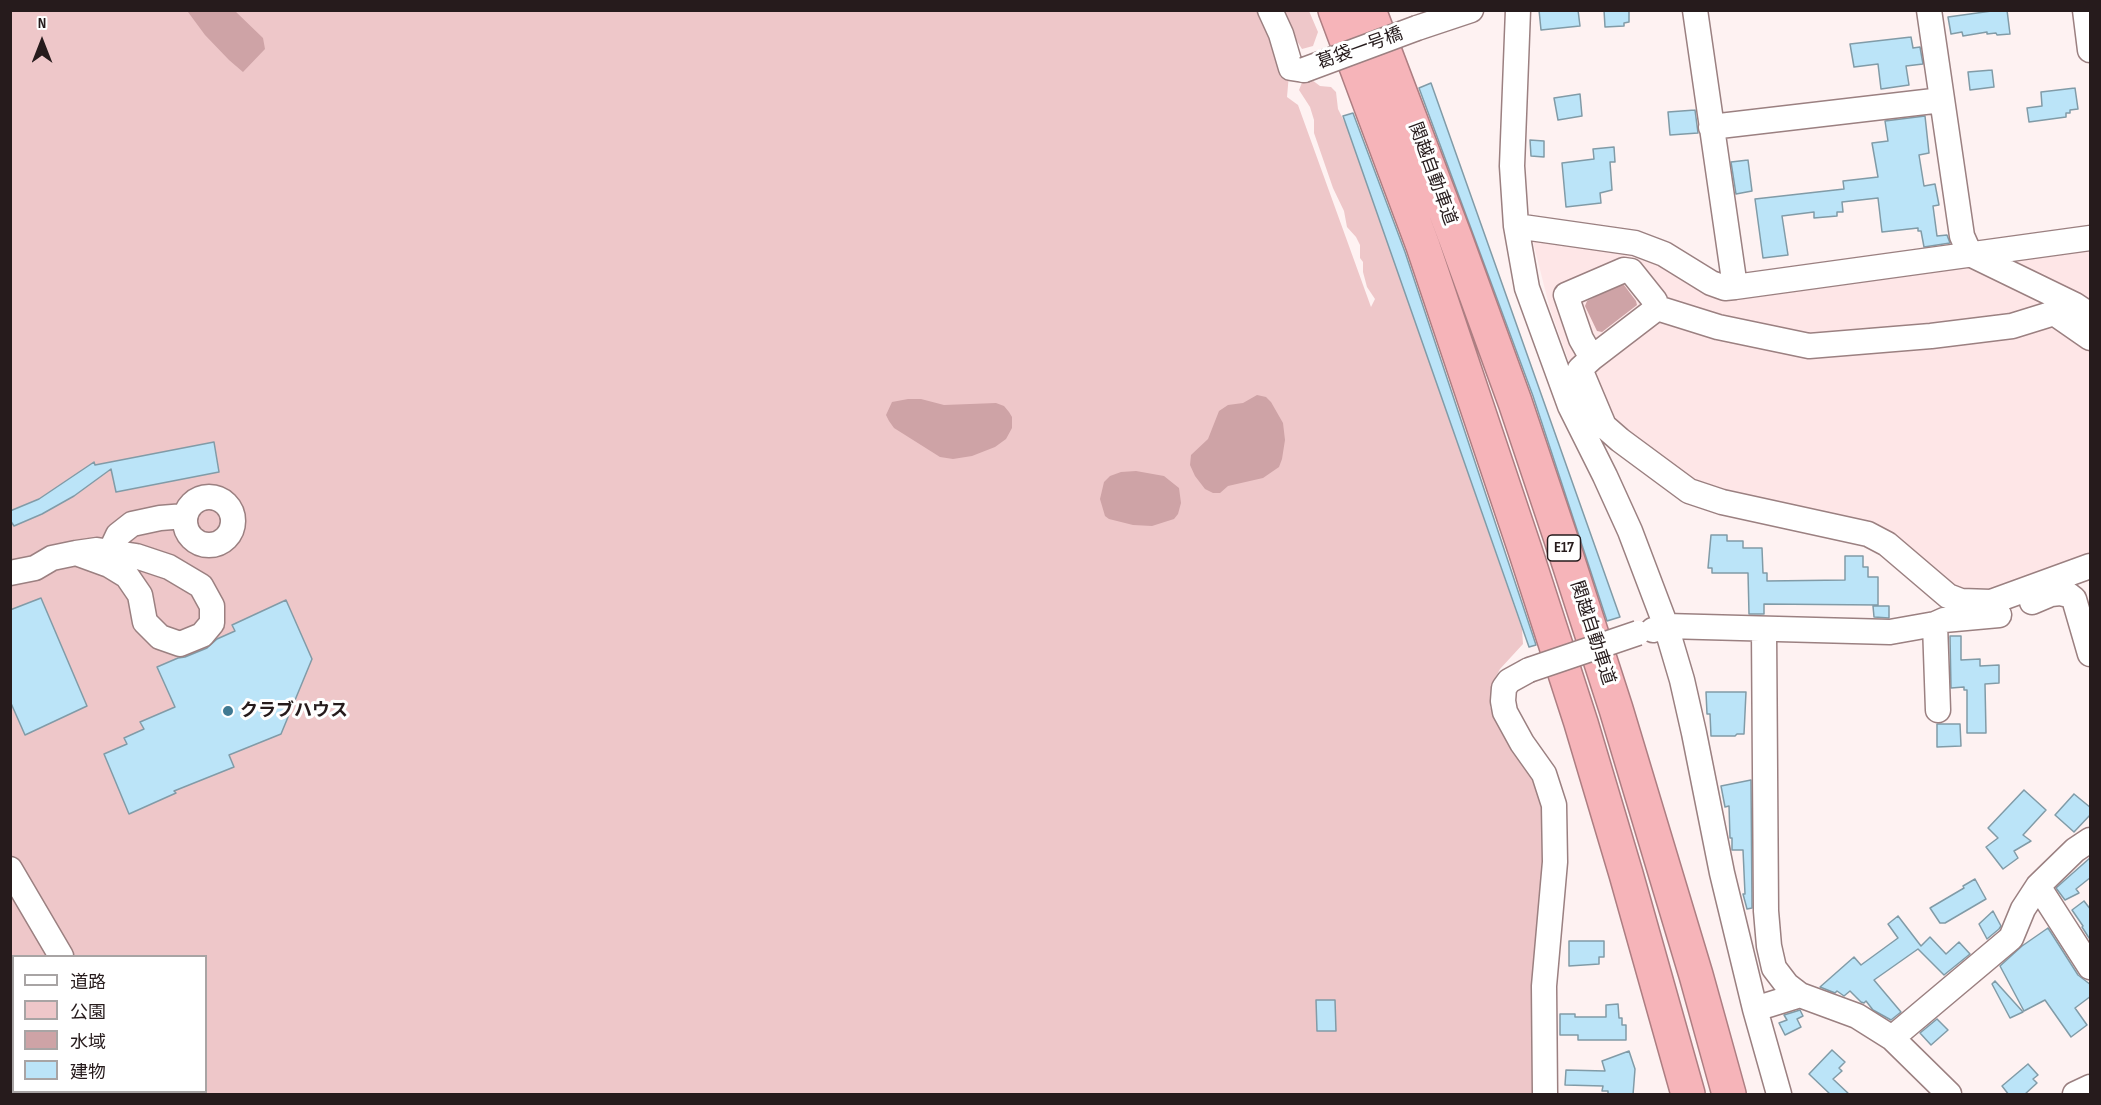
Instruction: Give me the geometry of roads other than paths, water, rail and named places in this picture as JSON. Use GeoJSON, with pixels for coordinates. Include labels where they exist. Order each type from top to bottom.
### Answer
{"type":"FeatureCollection","features":[{"type":"Feature","properties":{"kind":"highway","name":"関越自動車道"},"geometry":{"type":"LineString","coordinates":[[1335,10],[1427,257],[1522,539],[1581,723],[1688,1095]]}},
{"type":"Feature","properties":{"kind":"highway","name":"関越自動車道"},"geometry":{"type":"LineString","coordinates":[[1369,10],[1515,402],[1565,551],[1636,775],[1696,975],[1729,1095]]}},
{"type":"Feature","properties":{"kind":"street","name":"葛袋一号橋"},"geometry":{"type":"LineString","coordinates":[[1270,10],[1292,68],[1304,70],[1471,10]]}},
{"type":"Feature","properties":{"kind":"street"},"geometry":{"type":"LineString","coordinates":[[1518,10],[1512,166],[1516,225],[1527,288],[1570,406],[1630,531],[1666,626],[1682,680],[1722,873],[1755,1009],[1779,1095]]}},
{"type":"Feature","properties":{"kind":"street"},"geometry":{"type":"LineString","coordinates":[[1695,10],[1735,287]]}},
{"type":"Feature","properties":{"kind":"street"},"geometry":{"type":"LineString","coordinates":[[1929,10],[1962,236],[1970,254],[2073,311],[2091,338]]}},
{"type":"Feature","properties":{"kind":"street"},"geometry":{"type":"LineString","coordinates":[[2085,10],[2091,50]]}},
{"type":"Feature","properties":{"kind":"street"},"geometry":{"type":"LineString","coordinates":[[1711,127],[1942,100]]}},
{"type":"Feature","properties":{"kind":"street"},"geometry":{"type":"LineString","coordinates":[[1516,225],[1635,243],[1664,254],[1712,283],[1725,288],[2091,238]]}},
{"type":"Feature","properties":{"kind":"street"},"geometry":{"type":"LineString","coordinates":[[1592,358],[1581,339],[1566,295],[1624,270],[1631,271],[1655,301],[1653,312],[1580,369],[1604,426],[1689,491],[1722,502],[1868,534],[1887,544],[1948,596],[1961,601],[1991,602],[2091,566]]}},
{"type":"Feature","properties":{"kind":"street"},"geometry":{"type":"LineString","coordinates":[[1654,307],[1718,327],[1809,346],[1931,336],[2012,326],[2073,311]]}},
{"type":"Feature","properties":{"kind":"street"},"geometry":{"type":"LineString","coordinates":[[110,552],[118,535],[132,524],[185,516]]}},
{"type":"Feature","properties":{"kind":"street"},"geometry":{"type":"LineString","coordinates":[[10,573],[35,568],[52,558],[76,553],[97,550],[136,556],[169,567],[201,586],[213,606],[213,623],[202,635],[180,644],[160,637],[146,622],[140,595],[127,576],[109,565],[76,553]]}},
{"type":"Feature","properties":{"kind":"street"},"geometry":{"type":"LineString","coordinates":[[1545,1095],[1544,986],[1555,862],[1554,805],[1544,774],[1522,743],[1505,712],[1504,688],[1509,681],[1529,670],[1638,633],[1666,626],[1890,632],[1935,624],[1944,620],[1995,617],[2051,594],[2060,593],[2074,599],[2091,654]]}},
{"type":"Feature","properties":{"kind":"street"},"geometry":{"type":"LineString","coordinates":[[1935,624],[1938,710]]}},
{"type":"Feature","properties":{"kind":"street"},"geometry":{"type":"LineString","coordinates":[[1764,630],[1766,911],[1769,946],[1774,968],[1787,985],[1800,995],[1857,1016],[1892,1038],[1949,1095]]}},
{"type":"Feature","properties":{"kind":"street"},"geometry":{"type":"LineString","coordinates":[[1892,1038],[2011,938],[2023,909],[2038,886],[2075,850],[2091,840]]}},
{"type":"Feature","properties":{"kind":"street"},"geometry":{"type":"LineString","coordinates":[[10,869],[60,955]]}},
{"type":"Feature","properties":{"kind":"street"},"geometry":{"type":"LineString","coordinates":[[2038,886],[2091,967]]}},
{"type":"Feature","properties":{"kind":"street"},"geometry":{"type":"LineString","coordinates":[[1755,1009],[1800,995]]}},
{"type":"Feature","properties":{"kind":"street"},"geometry":{"type":"LineString","coordinates":[[2075,1095],[2091,1087]]}},
{"type":"Feature","properties":{"kind":"water"},"geometry":{"type":"Polygon","coordinates":[[[189,11],[235,11],[263,38],[265,49],[243,72],[205,35],[189,11]]]}},
{"type":"Feature","properties":{"kind":"water"},"geometry":{"type":"Polygon","coordinates":[[[1618,285],[1624,285],[1637,305],[1602,332],[1597,331],[1585,306],[1587,301],[1618,285]]]}},
{"type":"Feature","properties":{"kind":"water"},"geometry":{"type":"Polygon","coordinates":[[[1257,395],[1266,397],[1271,402],[1283,423],[1285,440],[1279,467],[1263,478],[1228,486],[1220,493],[1213,493],[1205,489],[1190,465],[1191,455],[1208,439],[1219,411],[1228,405],[1243,403],[1257,395]]]}},
{"type":"Feature","properties":{"kind":"water"},"geometry":{"type":"Polygon","coordinates":[[[921,399],[944,405],[996,403],[1004,406],[1009,412],[1012,417],[1012,428],[1006,439],[995,447],[972,456],[953,459],[940,457],[894,428],[889,421],[886,415],[892,402],[921,399]]]}},
{"type":"Feature","properties":{"kind":"water"},"geometry":{"type":"Polygon","coordinates":[[[1136,471],[1164,476],[1179,488],[1181,503],[1174,519],[1152,526],[1133,525],[1105,516],[1100,499],[1104,482],[1110,476],[1121,472],[1136,471]]]}},
{"type":"Feature","properties":{"kind":"place","name":"クラブハウス"},"geometry":{"type":"Point","coordinates":[228,711]}}]}
